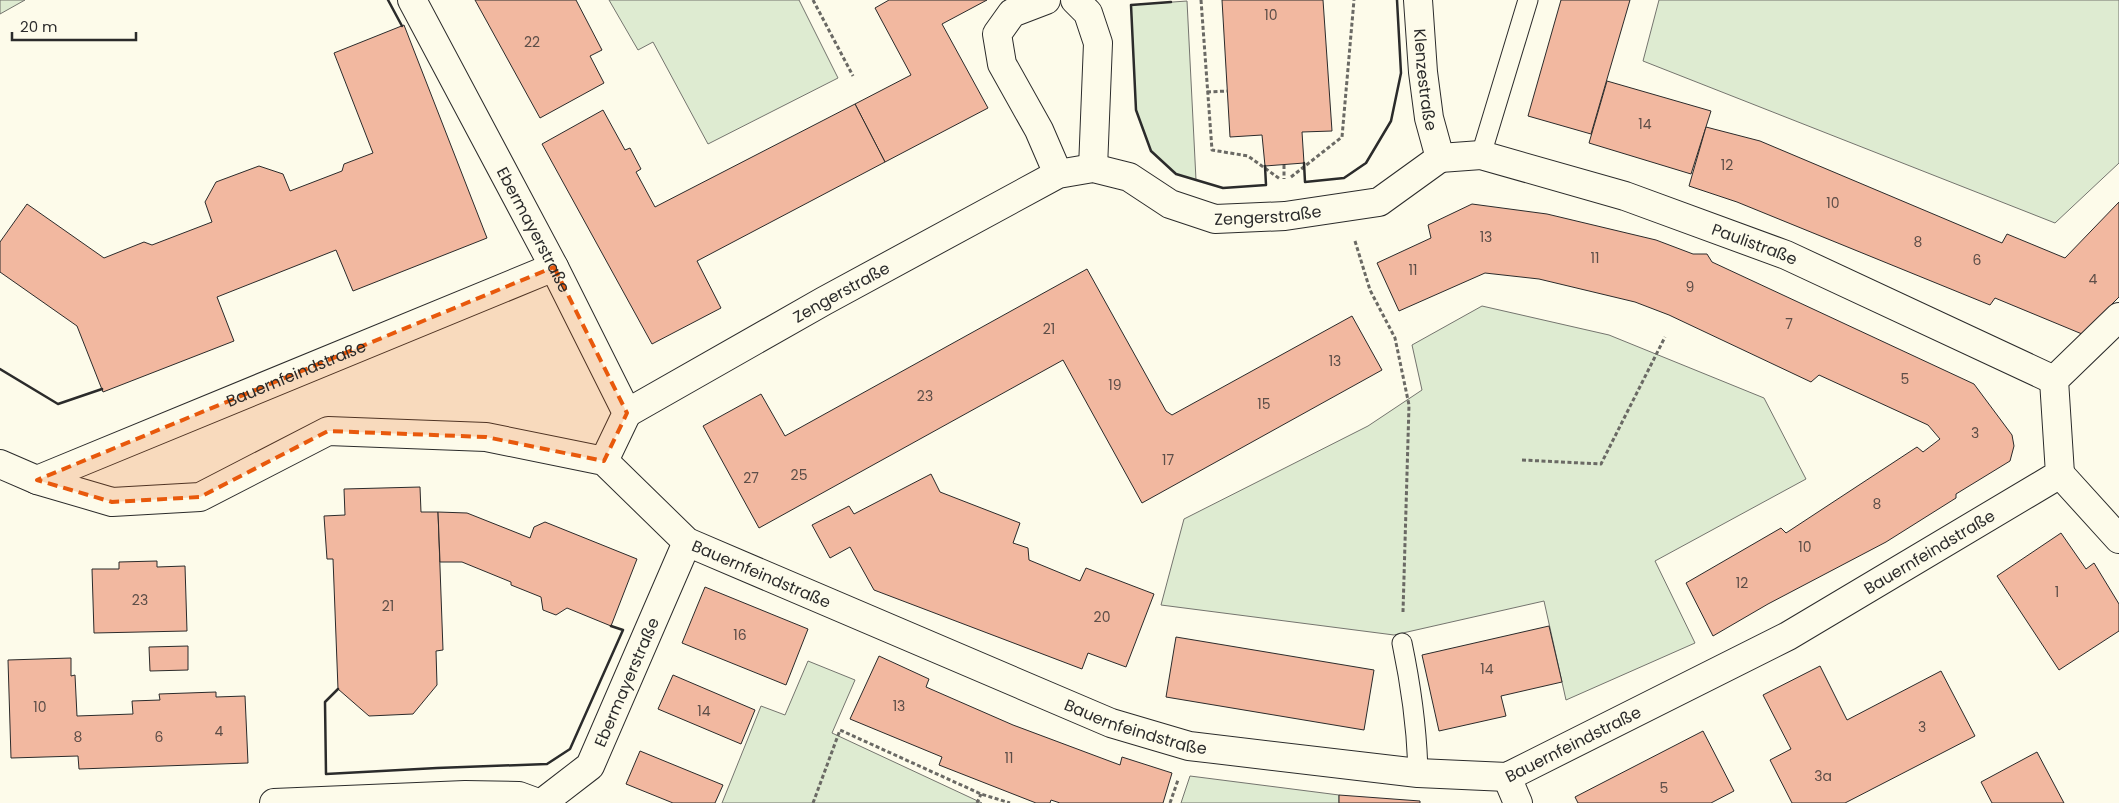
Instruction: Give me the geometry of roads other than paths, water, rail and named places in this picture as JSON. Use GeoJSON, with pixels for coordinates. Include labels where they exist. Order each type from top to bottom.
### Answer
{"type":"FeatureCollection","features":[{"type":"Feature","properties":{"kind":"street","name":"Ebermayerstraße"},"geometry":{"type":"LineString","coordinates":[[412,0],[554,267],[627,413]]}},
{"type":"Feature","properties":{"kind":"street"},"geometry":{"type":"LineString","coordinates":[[1046,0],[1012,13],[997,34],[1002,64],[1039,130],[1058,174]]}},
{"type":"Feature","properties":{"kind":"street"},"geometry":{"type":"LineString","coordinates":[[1075,0],[1088,13],[1098,43],[1093,168]]}},
{"type":"Feature","properties":{"kind":"street","name":"Klenzestraße"},"geometry":{"type":"LineString","coordinates":[[1418,0],[1423,72],[1429,118],[1440,158]]}},
{"type":"Feature","properties":{"kind":"street","name":"Paulistraße"},"geometry":{"type":"LineString","coordinates":[[1440,158],[1481,156],[1625,196],[1786,255],[2054,380]]}},
{"type":"Feature","properties":{"kind":"street","name":"Zengerstraße"},"geometry":{"type":"LineString","coordinates":[[627,413],[824,301],[1058,174],[1093,168],[1129,177],[1170,204],[1215,219],[1285,216],[1379,202],[1440,158]]}},
{"type":"Feature","properties":{"kind":"street","name":"Bauernfeindstraße"},"geometry":{"type":"LineString","coordinates":[[37,480],[554,267]]}},
{"type":"Feature","properties":{"kind":"street"},"geometry":{"type":"LineString","coordinates":[[2119,317],[2054,380],[2060,474],[2119,539]]}},
{"type":"Feature","properties":{"kind":"street"},"geometry":{"type":"LineString","coordinates":[[0,464],[37,480],[112,502],[200,497],[328,431],[486,437],[604,461],[627,413]]}},
{"type":"Feature","properties":{"kind":"street","name":"Bauernfeindstraße"},"geometry":{"type":"LineString","coordinates":[[604,461],[687,542],[1111,723],[1189,746],[1418,773],[1507,777],[1788,636],[2060,474]]}},
{"type":"Feature","properties":{"kind":"street","name":"Ebermayerstraße"},"geometry":{"type":"LineString","coordinates":[[542,803],[590,766],[687,542]]}},
{"type":"Feature","properties":{"kind":"street"},"geometry":{"type":"LineString","coordinates":[[1507,777],[1518,803]]}},
{"type":"Feature","properties":{"kind":"street"},"geometry":{"type":"LineString","coordinates":[[274,803],[465,795],[519,796],[538,803]]}},
{"type":"Feature","properties":{"kind":"lane"},"geometry":{"type":"LineString","coordinates":[[1481,156],[1528,0]]}},
{"type":"Feature","properties":{"kind":"lane"},"geometry":{"type":"LineString","coordinates":[[1402,642],[1411,689],[1417,741],[1418,773]]}}]}
